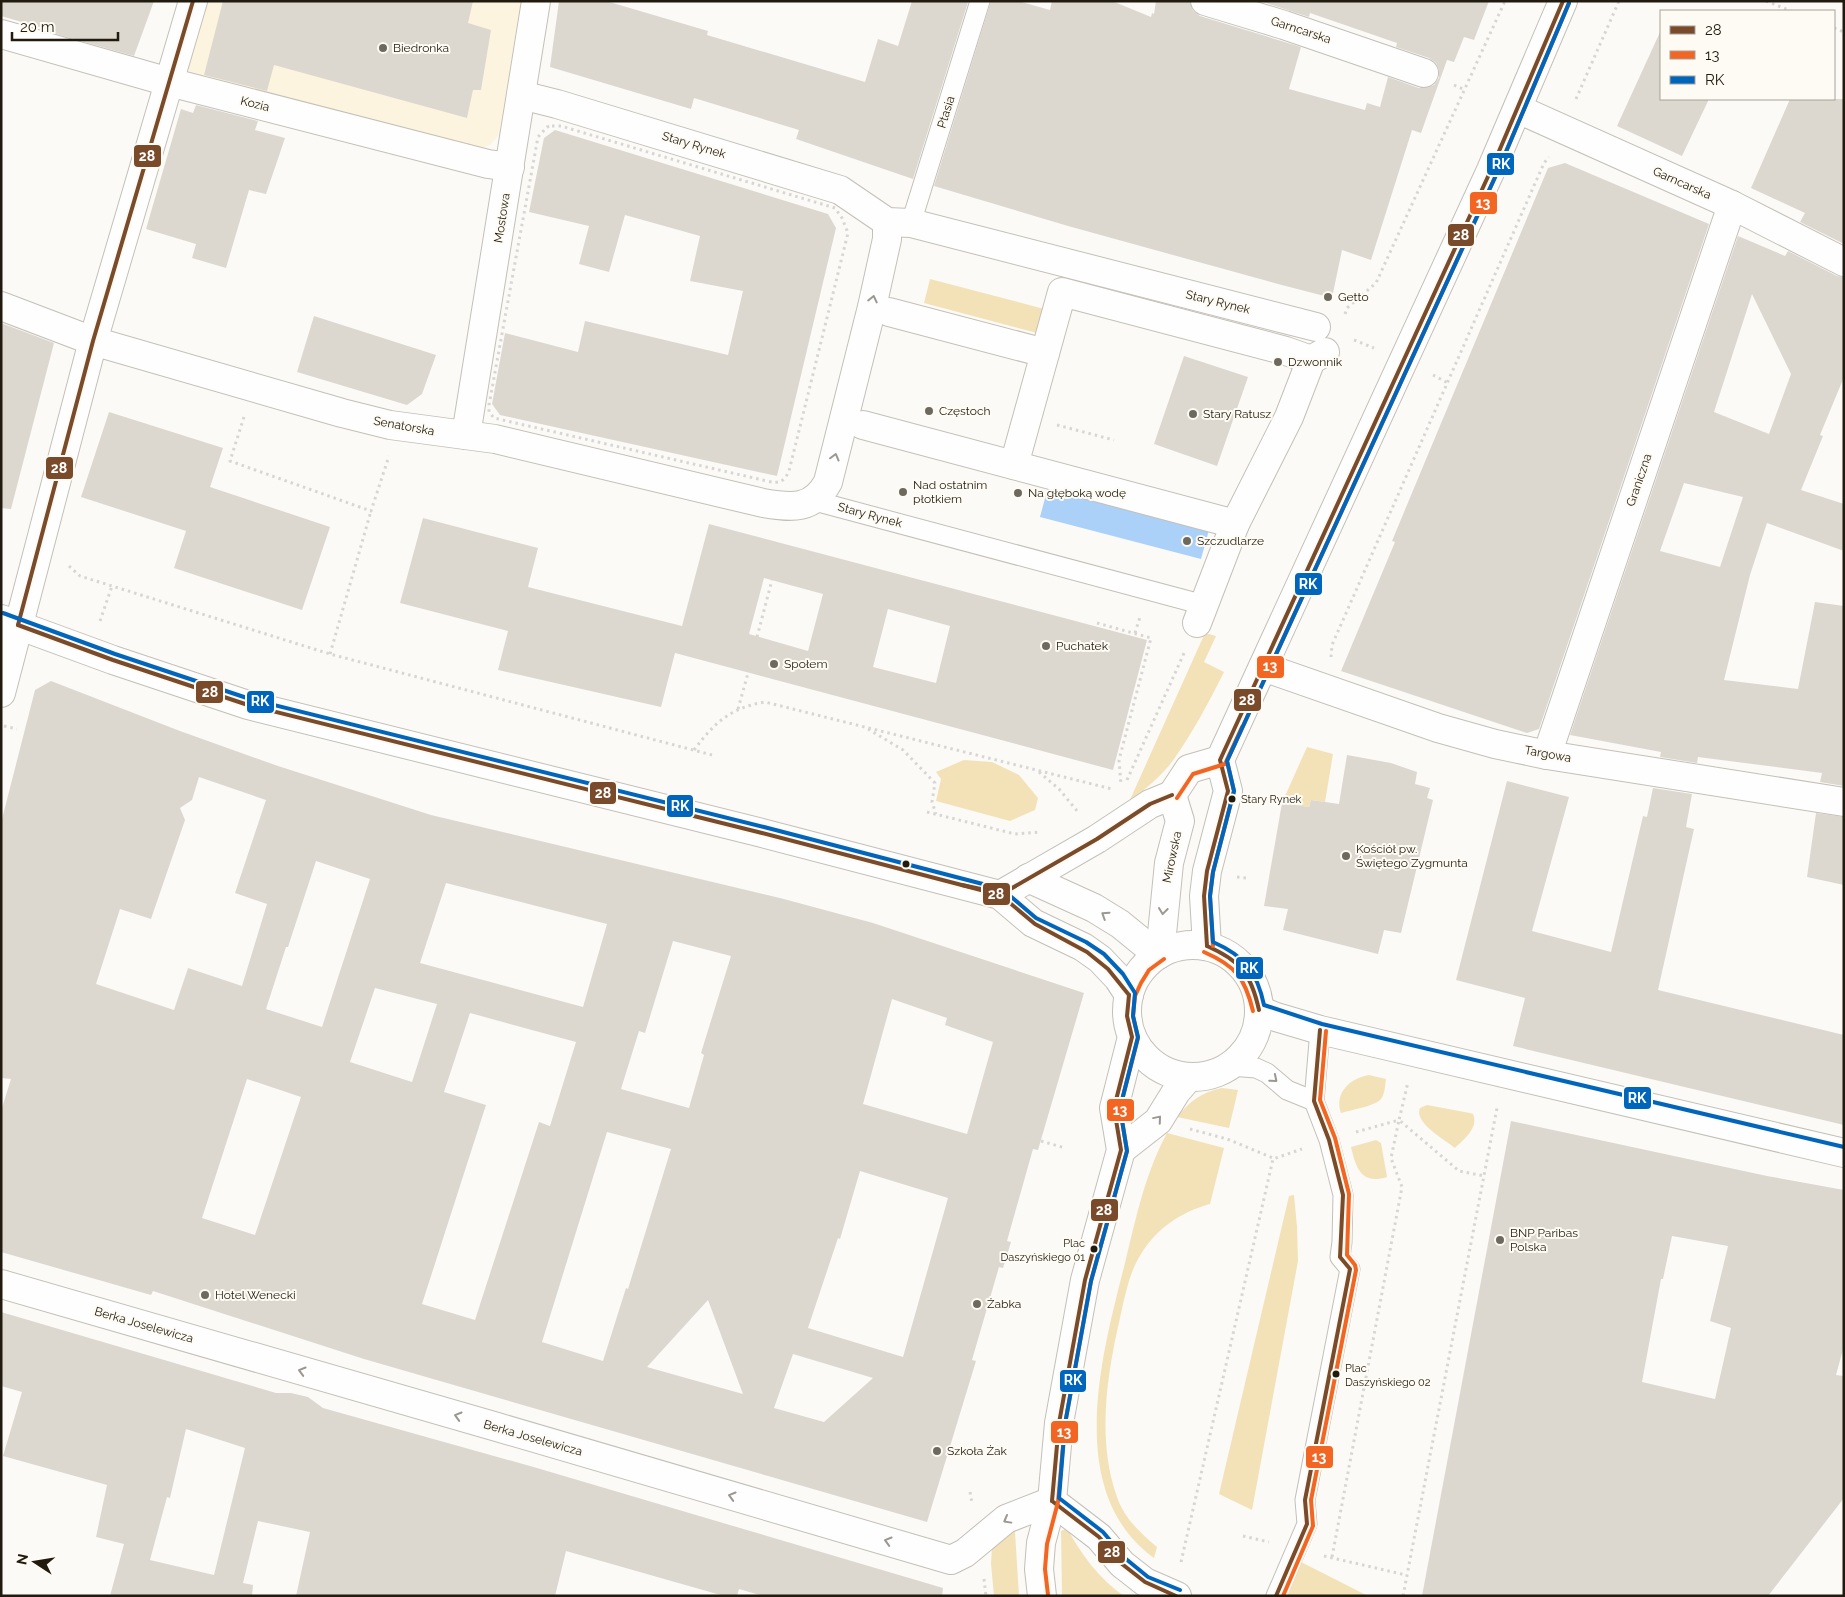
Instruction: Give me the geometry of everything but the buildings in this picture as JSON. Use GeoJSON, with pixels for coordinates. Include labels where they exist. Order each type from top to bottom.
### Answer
{"type":"FeatureCollection","features":[{"type":"Feature","properties":{"kind":"street"},"geometry":{"type":"LineString","coordinates":[[1,693],[10,622],[193,1]]}},
{"type":"Feature","properties":{"kind":"street","name":"Mostowa"},"geometry":{"type":"LineString","coordinates":[[466,435],[536,1]]}},
{"type":"Feature","properties":{"kind":"street","name":"Garncarska"},"geometry":{"type":"LineString","coordinates":[[1205,1],[1294,28],[1424,73]]}},
{"type":"Feature","properties":{"kind":"street"},"geometry":{"type":"LineString","coordinates":[[1207,946],[1204,896],[1206,871],[1228,791],[1220,760],[1518,109],[1563,1]]}},
{"type":"Feature","properties":{"kind":"street","name":"Kozia"},"geometry":{"type":"LineString","coordinates":[[1,34],[170,82],[488,164],[510,167]]}},
{"type":"Feature","properties":{"kind":"street","name":"Stary Rynek"},"geometry":{"type":"LineString","coordinates":[[521,95],[557,104],[840,190],[899,223],[1317,346]]}},
{"type":"Feature","properties":{"kind":"street","name":"Garncarska"},"geometry":{"type":"LineString","coordinates":[[1518,109],[1732,205],[1844,262]]}},
{"type":"Feature","properties":{"kind":"street","name":"Graniczna"},"geometry":{"type":"LineString","coordinates":[[1547,755],[1732,205]]}},
{"type":"Feature","properties":{"kind":"street","name":"Stary Rynek"},"geometry":{"type":"LineString","coordinates":[[815,500],[823,493],[828,482],[887,239],[899,223]]}},
{"type":"Feature","properties":{"kind":"street"},"geometry":{"type":"LineString","coordinates":[[1014,465],[1062,292],[1286,351],[1317,346]]}},
{"type":"Feature","properties":{"kind":"street","name":"Senatorska"},"geometry":{"type":"LineString","coordinates":[[1,306],[93,341],[342,413],[390,424],[495,439],[783,507],[797,506],[815,500]]}},
{"type":"Feature","properties":{"kind":"street"},"geometry":{"type":"LineString","coordinates":[[889,312],[1045,353]]}},
{"type":"Feature","properties":{"kind":"street"},"geometry":{"type":"LineString","coordinates":[[1200,614],[1235,524],[1289,418],[1317,346]]}},
{"type":"Feature","properties":{"kind":"street"},"geometry":{"type":"LineString","coordinates":[[863,424],[1235,524]]}},
{"type":"Feature","properties":{"kind":"street"},"geometry":{"type":"LineString","coordinates":[[10,622],[122,663],[248,705],[762,833],[1000,895],[1034,923],[1083,947],[1100,959],[1118,978],[1128,995]]}},
{"type":"Feature","properties":{"kind":"street","name":"Targowa"},"geometry":{"type":"LineString","coordinates":[[1263,667],[1438,728],[1495,744],[1547,755],[1844,802]]}},
{"type":"Feature","properties":{"kind":"street"},"geometry":{"type":"LineString","coordinates":[[1000,895],[1125,822],[1150,804],[1172,795],[1189,769],[1220,760]]}},
{"type":"Feature","properties":{"kind":"street","name":"Mirowska"},"geometry":{"type":"LineString","coordinates":[[1159,954],[1169,863],[1180,821],[1172,795]]}},
{"type":"Feature","properties":{"kind":"street"},"geometry":{"type":"LineString","coordinates":[[1028,878],[1094,908],[1120,924],[1159,954]]}},
{"type":"Feature","properties":{"kind":"street"},"geometry":{"type":"LineString","coordinates":[[1183,946],[1207,946],[1228,955],[1244,969],[1255,988],[1259,1010],[1256,1031],[1246,1050],[1230,1066],[1211,1074],[1190,1077],[1170,1073],[1155,1065],[1141,1052],[1132,1037],[1127,1016],[1128,995],[1144,966],[1159,954],[1183,946]]}},
{"type":"Feature","properties":{"kind":"street"},"geometry":{"type":"LineString","coordinates":[[1259,1010],[1320,1030],[1844,1153]]}},
{"type":"Feature","properties":{"kind":"street"},"geometry":{"type":"LineString","coordinates":[[1042,1596],[1039,1569],[1041,1543],[1052,1501],[1059,1423],[1085,1280],[1121,1150],[1114,1108],[1132,1037]]}},
{"type":"Feature","properties":{"kind":"street"},"geometry":{"type":"LineString","coordinates":[[1121,1150],[1158,1121],[1176,1092],[1190,1077]]}},
{"type":"Feature","properties":{"kind":"street","name":"Berka Joselewicza"},"geometry":{"type":"LineString","coordinates":[[1,1284],[951,1560],[965,1552],[1006,1519],[1052,1501]]}},
{"type":"Feature","properties":{"kind":"street"},"geometry":{"type":"LineString","coordinates":[[1052,1501],[1100,1537],[1122,1564],[1145,1582],[1178,1583]]}},
{"type":"Feature","properties":{"kind":"lane","name":"Ptasia"},"geometry":{"type":"LineString","coordinates":[[899,223],[980,1]]}},
{"type":"Feature","properties":{"kind":"lane","name":"Stary Rynek"},"geometry":{"type":"LineString","coordinates":[[815,500],[1200,614]]}},
{"type":"Feature","properties":{"kind":"lane"},"geometry":{"type":"LineString","coordinates":[[1276,1596],[1307,1524],[1305,1500],[1350,1269],[1340,1257],[1343,1195],[1329,1140],[1314,1101],[1320,1030]]}},
{"type":"Feature","properties":{"kind":"lane"},"geometry":{"type":"LineString","coordinates":[[1230,1066],[1256,1068],[1267,1073],[1287,1090],[1314,1101]]}},
{"type":"Feature","properties":{"kind":"path"},"geometry":{"type":"LineString","coordinates":[[1347,308],[1376,283],[1505,1]]}},
{"type":"Feature","properties":{"kind":"path"},"geometry":{"type":"LineString","coordinates":[[1766,1],[1788,10]]}},
{"type":"Feature","properties":{"kind":"path"},"geometry":{"type":"LineString","coordinates":[[561,126],[825,205],[834,208],[842,218],[848,233],[785,480],[777,483],[767,481],[494,418],[489,412],[489,405],[538,137],[546,127],[561,126]]}},
{"type":"Feature","properties":{"kind":"path"},"geometry":{"type":"LineString","coordinates":[[1330,664],[1332,645],[1544,163],[1550,155],[1555,153]]}},
{"type":"Feature","properties":{"kind":"path"},"geometry":{"type":"LineString","coordinates":[[244,416],[230,462],[371,511]]}},
{"type":"Feature","properties":{"kind":"path"},"geometry":{"type":"LineString","coordinates":[[1028,417],[1114,440]]}},
{"type":"Feature","properties":{"kind":"path"},"geometry":{"type":"LineString","coordinates":[[330,654],[371,511],[390,453]]}},
{"type":"Feature","properties":{"kind":"path"},"geometry":{"type":"LineString","coordinates":[[68,563],[70,569],[80,576],[330,654],[712,755]]}},
{"type":"Feature","properties":{"kind":"path"},"geometry":{"type":"LineString","coordinates":[[757,637],[772,580]]}},
{"type":"Feature","properties":{"kind":"path"},"geometry":{"type":"LineString","coordinates":[[1135,633],[1142,608]]}},
{"type":"Feature","properties":{"kind":"path"},"geometry":{"type":"LineString","coordinates":[[1122,791],[1200,614]]}},
{"type":"Feature","properties":{"kind":"path"},"geometry":{"type":"LineString","coordinates":[[1097,623],[1151,638],[1119,760],[1122,791]]}},
{"type":"Feature","properties":{"kind":"path"},"geometry":{"type":"LineString","coordinates":[[738,710],[748,673]]}},
{"type":"Feature","properties":{"kind":"path"},"geometry":{"type":"LineString","coordinates":[[694,750],[710,729],[730,713],[747,705],[765,702],[1122,791]]}},
{"type":"Feature","properties":{"kind":"path"},"geometry":{"type":"LineString","coordinates":[[1,725],[17,729]]}},
{"type":"Feature","properties":{"kind":"path"},"geometry":{"type":"LineString","coordinates":[[865,727],[903,750],[935,783],[932,802],[936,814]]}},
{"type":"Feature","properties":{"kind":"path"},"geometry":{"type":"LineString","coordinates":[[1036,770],[1059,789],[1085,819]]}},
{"type":"Feature","properties":{"kind":"path"},"geometry":{"type":"LineString","coordinates":[[927,812],[1015,834],[1044,831]]}},
{"type":"Feature","properties":{"kind":"path"},"geometry":{"type":"LineString","coordinates":[[1332,1558],[1402,1188],[1391,1158],[1415,1052]]}},
{"type":"Feature","properties":{"kind":"path"},"geometry":{"type":"LineString","coordinates":[[1403,1596],[1497,1108]]}},
{"type":"Feature","properties":{"kind":"path"},"geometry":{"type":"LineString","coordinates":[[1329,1140],[1400,1120]]}},
{"type":"Feature","properties":{"kind":"path"},"geometry":{"type":"LineString","coordinates":[[1400,1120],[1459,1171],[1484,1176]]}},
{"type":"Feature","properties":{"kind":"path"},"geometry":{"type":"LineString","coordinates":[[1189,1129],[1227,1139],[1273,1159],[1286,1155]]}},
{"type":"Feature","properties":{"kind":"path"},"geometry":{"type":"LineString","coordinates":[[1040,1141],[1065,1148]]}},
{"type":"Feature","properties":{"kind":"path"},"geometry":{"type":"LineString","coordinates":[[1178,1583],[1273,1159]]}},
{"type":"Feature","properties":{"kind":"shaded area"},"geometry":{"type":"Polygon","coordinates":[[[207,1],[521,1],[499,135],[490,145],[480,149],[192,75],[189,72],[188,65],[207,1]]]}},
{"type":"Feature","properties":{"kind":"shaded area"},"geometry":{"type":"Polygon","coordinates":[[[930,279],[1048,310],[1041,334],[924,303],[930,279]]]}},
{"type":"Feature","properties":{"kind":"shaded area"},"geometry":{"type":"Polygon","coordinates":[[[1205,633],[1216,636],[1204,662],[1224,672],[1188,738],[1174,759],[1159,777],[1129,802],[1205,633]]]}},
{"type":"Feature","properties":{"kind":"shaded area"},"geometry":{"type":"Polygon","coordinates":[[[1307,747],[1333,754],[1325,802],[1311,800],[1309,807],[1282,803],[1307,747]]]}},
{"type":"Feature","properties":{"kind":"shaded area"},"geometry":{"type":"Polygon","coordinates":[[[964,760],[992,762],[1019,775],[1038,798],[1035,810],[1010,821],[936,801],[941,779],[936,772],[964,760]]]}},
{"type":"Feature","properties":{"kind":"shaded area"},"geometry":{"type":"Polygon","coordinates":[[[1369,1075],[1386,1079],[1381,1099],[1368,1106],[1341,1113],[1340,1099],[1345,1088],[1356,1079],[1369,1075]]]}},
{"type":"Feature","properties":{"kind":"shaded area"},"geometry":{"type":"Polygon","coordinates":[[[1222,1088],[1238,1090],[1229,1128],[1177,1117],[1197,1098],[1222,1088]]]}},
{"type":"Feature","properties":{"kind":"shaded area"},"geometry":{"type":"Polygon","coordinates":[[[1427,1105],[1473,1114],[1474,1124],[1472,1129],[1455,1148],[1425,1125],[1421,1119],[1420,1108],[1427,1105]]]}},
{"type":"Feature","properties":{"kind":"shaded area"},"geometry":{"type":"Polygon","coordinates":[[[1167,1133],[1224,1148],[1210,1204],[1180,1216],[1162,1229],[1154,1236],[1137,1261],[1130,1277],[1111,1361],[1105,1428],[1110,1473],[1119,1502],[1127,1517],[1157,1547],[1154,1558],[1126,1530],[1108,1497],[1099,1460],[1097,1420],[1100,1379],[1107,1338],[1133,1229],[1153,1164],[1167,1133]]]}},
{"type":"Feature","properties":{"kind":"shaded area"},"geometry":{"type":"Polygon","coordinates":[[[1376,1140],[1381,1143],[1387,1177],[1371,1179],[1361,1173],[1355,1162],[1351,1147],[1376,1140]]]}},
{"type":"Feature","properties":{"kind":"shaded area"},"geometry":{"type":"Polygon","coordinates":[[[1294,1195],[1298,1261],[1252,1510],[1219,1494],[1289,1196],[1294,1195]]]}},
{"type":"Feature","properties":{"kind":"shaded area"},"geometry":{"type":"Polygon","coordinates":[[[1067,1528],[1091,1565],[1124,1596],[1062,1596],[1061,1531],[1067,1528]]]}},
{"type":"Feature","properties":{"kind":"shaded area"},"geometry":{"type":"Polygon","coordinates":[[[1010,1529],[1015,1532],[1019,1596],[994,1596],[991,1564],[992,1546],[1010,1529]]]}},
{"type":"Feature","properties":{"kind":"shaded area"},"geometry":{"type":"Polygon","coordinates":[[[1301,1562],[1368,1596],[1287,1596],[1301,1562]]]}},
{"type":"Feature","properties":{"kind":"water"},"geometry":{"type":"Polygon","coordinates":[[[1048,487],[1209,530],[1201,559],[1040,517],[1048,487]]]}},
{"type":"Feature","properties":{"kind":"transit line","name":"28"},"geometry":{"type":"LineString","coordinates":[[18,625],[93,341],[193,1]]}},
{"type":"Feature","properties":{"kind":"transit line","name":"28"},"geometry":{"type":"LineString","coordinates":[[1207,946],[1204,896],[1207,871],[1228,791],[1220,760],[1491,170],[1563,1]]}},
{"type":"Feature","properties":{"kind":"transit line","name":"13"},"geometry":{"type":"LineString","coordinates":[[1213,946],[1210,896],[1213,872],[1234,791],[1227,761],[1497,173],[1569,3]]}},
{"type":"Feature","properties":{"kind":"transit line","name":"RK"},"geometry":{"type":"LineString","coordinates":[[1569,3],[1497,173],[1227,761],[1234,791],[1213,872],[1210,896],[1213,942],[1233,953],[1248,966],[1258,983],[1264,1005],[1322,1024],[1844,1147]]}},
{"type":"Feature","properties":{"kind":"transit line","name":"RK"},"geometry":{"type":"LineString","coordinates":[[3,613],[115,654],[250,699],[764,827],[1002,889],[1036,918],[1086,942],[1104,954],[1123,974],[1135,993],[1133,1016],[1138,1037],[1120,1108],[1127,1151],[1091,1281],[1065,1424],[1059,1498],[1103,1532],[1126,1559],[1148,1577],[1180,1590]]}},
{"type":"Feature","properties":{"kind":"transit line","name":"28"},"geometry":{"type":"LineString","coordinates":[[18,625],[113,660],[248,705],[762,833],[1000,895],[1097,839],[1150,804],[1172,795]]}},
{"type":"Feature","properties":{"kind":"transit line","name":"13"},"geometry":{"type":"LineString","coordinates":[[1177,798],[1193,774],[1225,764],[1242,727]]}},
{"type":"Feature","properties":{"kind":"transit line","name":"28"},"geometry":{"type":"LineString","coordinates":[[962,885],[990,891],[1004,898],[1035,924],[1087,952],[1108,969],[1129,995]]}},
{"type":"Feature","properties":{"kind":"transit line","name":"28"},"geometry":{"type":"LineString","coordinates":[[1207,946],[1228,957],[1243,970],[1252,987],[1259,1010]]}},
{"type":"Feature","properties":{"kind":"transit line","name":"13"},"geometry":{"type":"LineString","coordinates":[[1204,952],[1224,962],[1237,974],[1246,990],[1253,1011]]}},
{"type":"Feature","properties":{"kind":"transit line","name":"13"},"geometry":{"type":"LineString","coordinates":[[1048,1595],[1045,1569],[1047,1544],[1058,1502],[1065,1424],[1091,1281],[1127,1151],[1120,1108],[1138,1038],[1133,1016],[1135,996],[1149,970],[1164,959]]}},
{"type":"Feature","properties":{"kind":"transit line","name":"28"},"geometry":{"type":"LineString","coordinates":[[1052,1501],[1059,1423],[1085,1280],[1121,1150],[1114,1108],[1132,1037],[1127,1016],[1129,995]]}},
{"type":"Feature","properties":{"kind":"transit line","name":"28"},"geometry":{"type":"LineString","coordinates":[[1276,1596],[1307,1524],[1305,1500],[1350,1269],[1340,1257],[1343,1195],[1329,1140],[1314,1101],[1320,1030]]}},
{"type":"Feature","properties":{"kind":"transit line","name":"13"},"geometry":{"type":"LineString","coordinates":[[1283,1596],[1313,1526],[1311,1500],[1356,1270],[1355,1265],[1347,1255],[1349,1194],[1335,1138],[1320,1100],[1326,1031]]}},
{"type":"Feature","properties":{"kind":"transit line","name":"28"},"geometry":{"type":"LineString","coordinates":[[1052,1501],[1099,1537],[1122,1564],[1145,1582],[1176,1596]]}},
{"type":"Feature","properties":{"kind":"place","name":"Biedronka"},"geometry":{"type":"Point","coordinates":[383,48]}},
{"type":"Feature","properties":{"kind":"place","name":"Getto"},"geometry":{"type":"Point","coordinates":[1328,297]}},
{"type":"Feature","properties":{"kind":"place","name":"Dzwonnik"},"geometry":{"type":"Point","coordinates":[1278,362]}},
{"type":"Feature","properties":{"kind":"place","name":"Częstoch"},"geometry":{"type":"Point","coordinates":[929,411]}},
{"type":"Feature","properties":{"kind":"place","name":"Stary Ratusz"},"geometry":{"type":"Point","coordinates":[1193,414]}},
{"type":"Feature","properties":{"kind":"place","name":"Nad ostatnim płotkiem"},"geometry":{"type":"Point","coordinates":[903,492]}},
{"type":"Feature","properties":{"kind":"place","name":"Na głęboką wodę"},"geometry":{"type":"Point","coordinates":[1018,493]}},
{"type":"Feature","properties":{"kind":"place","name":"Szczudlarze"},"geometry":{"type":"Point","coordinates":[1187,541]}},
{"type":"Feature","properties":{"kind":"place","name":"Puchatek"},"geometry":{"type":"Point","coordinates":[1046,646]}},
{"type":"Feature","properties":{"kind":"place","name":"Społem"},"geometry":{"type":"Point","coordinates":[774,664]}},
{"type":"Feature","properties":{"kind":"place","name":"Stary Rynek"},"geometry":{"type":"Point","coordinates":[1232,799]}},
{"type":"Feature","properties":{"kind":"place","name":"Kościół pw. Świętego Zygmunta"},"geometry":{"type":"Point","coordinates":[1346,856]}},
{"type":"Feature","properties":{"kind":"place","name":"BNP Paribas Polska"},"geometry":{"type":"Point","coordinates":[1500,1240]}},
{"type":"Feature","properties":{"kind":"place","name":"Plac Daszyńskiego 01"},"geometry":{"type":"Point","coordinates":[1094,1249]}},
{"type":"Feature","properties":{"kind":"place","name":"Hotel Wenecki"},"geometry":{"type":"Point","coordinates":[205,1295]}},
{"type":"Feature","properties":{"kind":"place","name":"Żabka"},"geometry":{"type":"Point","coordinates":[977,1304]}},
{"type":"Feature","properties":{"kind":"place","name":"Plac Daszyńskiego 02"},"geometry":{"type":"Point","coordinates":[1336,1374]}},
{"type":"Feature","properties":{"kind":"place","name":"Szkoła Żak"},"geometry":{"type":"Point","coordinates":[937,1451]}}]}
